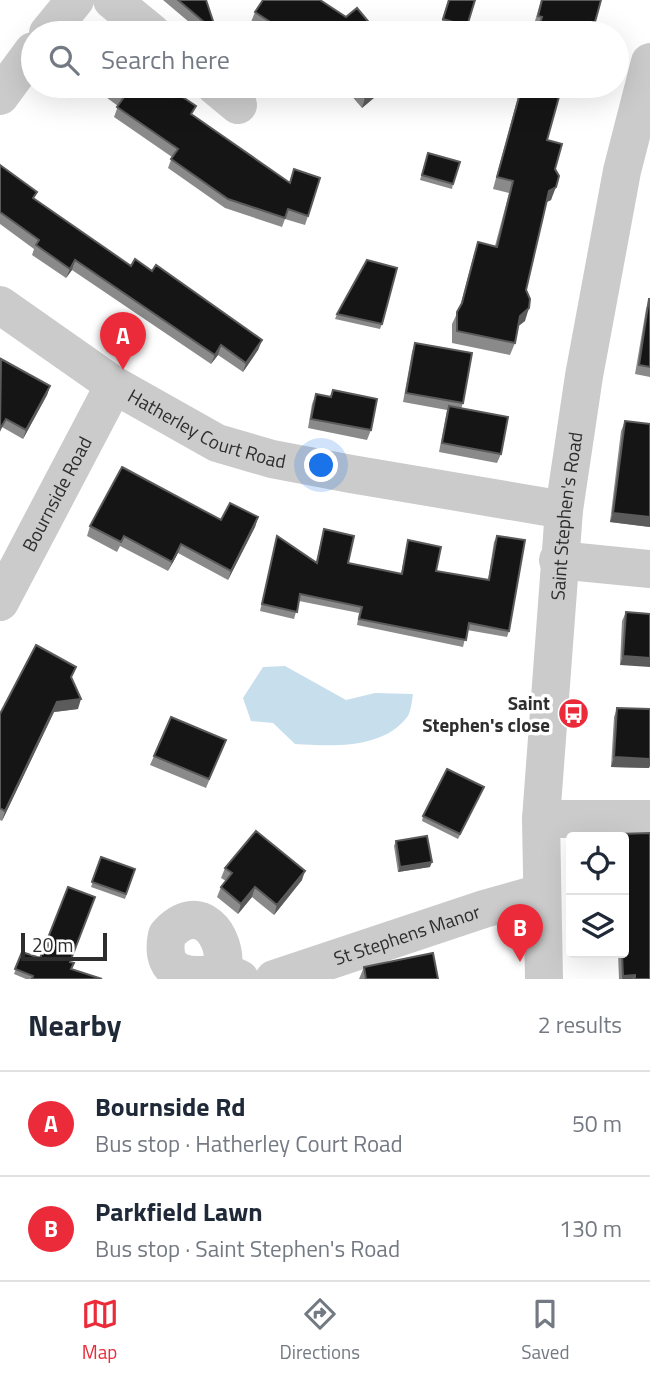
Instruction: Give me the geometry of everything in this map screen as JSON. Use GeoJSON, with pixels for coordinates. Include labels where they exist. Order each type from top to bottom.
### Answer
{"type":"FeatureCollection","features":[{"type":"Feature","properties":{"kind":"street"},"geometry":{"type":"LineString","coordinates":[[58,21],[75,0]]}},
{"type":"Feature","properties":{"kind":"street"},"geometry":{"type":"LineString","coordinates":[[112,0],[137,21]]}},
{"type":"Feature","properties":{"kind":"street","name":"Saint Stephen's Road"},"geometry":{"type":"LineString","coordinates":[[544,979],[541,819],[558,560],[584,376],[619,183],[650,62]]}},
{"type":"Feature","properties":{"kind":"street"},"geometry":{"type":"LineString","coordinates":[[0,96],[21,67]]}},
{"type":"Feature","properties":{"kind":"street","name":"Hatherley Court Road"},"geometry":{"type":"LineString","coordinates":[[0,305],[114,385],[217,443],[272,459],[564,510]]}},
{"type":"Feature","properties":{"kind":"street","name":"Bournside Road"},"geometry":{"type":"LineString","coordinates":[[0,602],[114,385]]}},
{"type":"Feature","properties":{"kind":"street"},"geometry":{"type":"LineString","coordinates":[[558,560],[650,569]]}},
{"type":"Feature","properties":{"kind":"street"},"geometry":{"type":"LineString","coordinates":[[541,819],[650,819]]}},
{"type":"Feature","properties":{"kind":"street","name":"St Stephens Manor"},"geometry":{"type":"LineString","coordinates":[[274,979],[541,893]]}},
{"type":"Feature","properties":{"kind":"water"},"geometry":{"type":"Polygon","coordinates":[[[285,666],[346,700],[375,693],[413,694],[409,714],[385,735],[356,744],[295,744],[273,723],[251,721],[243,698],[263,667],[285,666]]]}},
{"type":"Feature","properties":{"kind":"building"},"geometry":{"type":"Polygon","coordinates":[[[178,0],[206,0],[213,21],[203,21],[178,0]]]}},
{"type":"Feature","properties":{"kind":"building"},"geometry":{"type":"Polygon","coordinates":[[[263,0],[320,0],[346,17],[357,8],[368,21],[269,21],[255,12],[263,0]]]}},
{"type":"Feature","properties":{"kind":"building"},"geometry":{"type":"Polygon","coordinates":[[[449,0],[475,0],[469,21],[443,19],[449,0]]]}},
{"type":"Feature","properties":{"kind":"building"},"geometry":{"type":"Polygon","coordinates":[[[542,0],[601,0],[595,21],[541,21],[542,17],[538,16],[542,0]]]}},
{"type":"Feature","properties":{"kind":"building"},"geometry":{"type":"Polygon","coordinates":[[[123,98],[184,98],[196,106],[191,114],[290,183],[294,169],[320,178],[308,216],[288,209],[285,218],[228,199],[171,159],[178,149],[117,107],[123,98]]]}},
{"type":"Feature","properties":{"kind":"building"},"geometry":{"type":"Polygon","coordinates":[[[519,98],[559,98],[547,140],[562,144],[555,169],[559,176],[556,187],[549,191],[526,290],[530,299],[529,308],[520,316],[515,343],[457,331],[457,312],[462,303],[478,242],[497,247],[513,181],[497,177],[519,98]]]}},
{"type":"Feature","properties":{"kind":"building"},"geometry":{"type":"Polygon","coordinates":[[[428,153],[460,162],[453,184],[422,175],[428,153]]]}},
{"type":"Feature","properties":{"kind":"building"},"geometry":{"type":"Polygon","coordinates":[[[0,165],[37,192],[33,198],[131,266],[135,259],[152,271],[156,265],[262,340],[246,363],[221,345],[215,355],[75,260],[70,269],[36,245],[39,240],[0,212],[0,165]]]}},
{"type":"Feature","properties":{"kind":"building"},"geometry":{"type":"Polygon","coordinates":[[[367,260],[397,268],[382,324],[337,314],[367,260]]]}},
{"type":"Feature","properties":{"kind":"building"},"geometry":{"type":"Polygon","coordinates":[[[650,299],[650,367],[639,365],[650,299]]]}},
{"type":"Feature","properties":{"kind":"building"},"geometry":{"type":"Polygon","coordinates":[[[415,343],[472,353],[463,403],[406,393],[415,343]]]}},
{"type":"Feature","properties":{"kind":"building"},"geometry":{"type":"Polygon","coordinates":[[[1,359],[50,386],[26,430],[6,419],[0,429],[1,359]]]}},
{"type":"Feature","properties":{"kind":"building"},"geometry":{"type":"Polygon","coordinates":[[[333,390],[377,399],[371,430],[311,419],[316,394],[331,397],[333,390]]]}},
{"type":"Feature","properties":{"kind":"building"},"geometry":{"type":"Polygon","coordinates":[[[449,406],[508,417],[501,454],[442,443],[449,406]]]}},
{"type":"Feature","properties":{"kind":"building"},"geometry":{"type":"Polygon","coordinates":[[[625,421],[650,424],[650,517],[613,513],[625,421]]]}},
{"type":"Feature","properties":{"kind":"building"},"geometry":{"type":"Polygon","coordinates":[[[122,467],[221,520],[230,503],[258,517],[231,571],[181,544],[172,562],[124,536],[121,542],[90,526],[122,467]]]}},
{"type":"Feature","properties":{"kind":"building"},"geometry":{"type":"Polygon","coordinates":[[[324,529],[354,536],[348,563],[402,574],[408,540],[441,547],[436,571],[489,580],[497,536],[525,540],[509,631],[469,623],[466,640],[359,619],[362,607],[300,594],[297,612],[262,604],[277,536],[317,563],[324,529]]]}},
{"type":"Feature","properties":{"kind":"building"},"geometry":{"type":"Polygon","coordinates":[[[626,612],[650,614],[650,658],[623,656],[626,612]]]}},
{"type":"Feature","properties":{"kind":"building"},"geometry":{"type":"Polygon","coordinates":[[[36,645],[76,667],[71,677],[81,699],[57,702],[5,811],[0,808],[0,714],[36,645]]]}},
{"type":"Feature","properties":{"kind":"building"},"geometry":{"type":"Polygon","coordinates":[[[617,708],[650,709],[650,759],[614,757],[617,708]]]}},
{"type":"Feature","properties":{"kind":"building"},"geometry":{"type":"Polygon","coordinates":[[[171,717],[226,740],[209,779],[154,756],[171,717]]]}},
{"type":"Feature","properties":{"kind":"building"},"geometry":{"type":"Polygon","coordinates":[[[447,769],[484,787],[460,834],[423,816],[447,769]]]}},
{"type":"Feature","properties":{"kind":"building"},"geometry":{"type":"Polygon","coordinates":[[[256,831],[305,871],[277,905],[255,887],[241,904],[221,887],[232,873],[225,868],[256,831]]]}},
{"type":"Feature","properties":{"kind":"building"},"geometry":{"type":"Polygon","coordinates":[[[650,833],[650,979],[635,979],[635,975],[623,976],[622,958],[629,958],[629,834],[650,833]]]}},
{"type":"Feature","properties":{"kind":"building"},"geometry":{"type":"Polygon","coordinates":[[[427,836],[432,862],[400,867],[396,841],[427,836]]]}},
{"type":"Feature","properties":{"kind":"building"},"geometry":{"type":"Polygon","coordinates":[[[101,857],[135,869],[126,894],[92,882],[101,857]]]}},
{"type":"Feature","properties":{"kind":"building"},"geometry":{"type":"Polygon","coordinates":[[[68,887],[95,897],[70,962],[74,963],[71,969],[102,979],[32,979],[33,976],[15,969],[22,952],[40,958],[68,887]]]}},
{"type":"Feature","properties":{"kind":"building"},"geometry":{"type":"Polygon","coordinates":[[[433,953],[438,979],[366,979],[364,967],[433,953]]]}},
{"type":"Feature","properties":{"kind":"place","name":"Bournside Rd"},"geometry":{"type":"Point","coordinates":[123,370]}},
{"type":"Feature","properties":{"kind":"place","name":"Saint Stephen's close"},"geometry":{"type":"Point","coordinates":[573,714]}},
{"type":"Feature","properties":{"kind":"place","name":"Parkfield Lawn"},"geometry":{"type":"Point","coordinates":[520,962]}}]}
